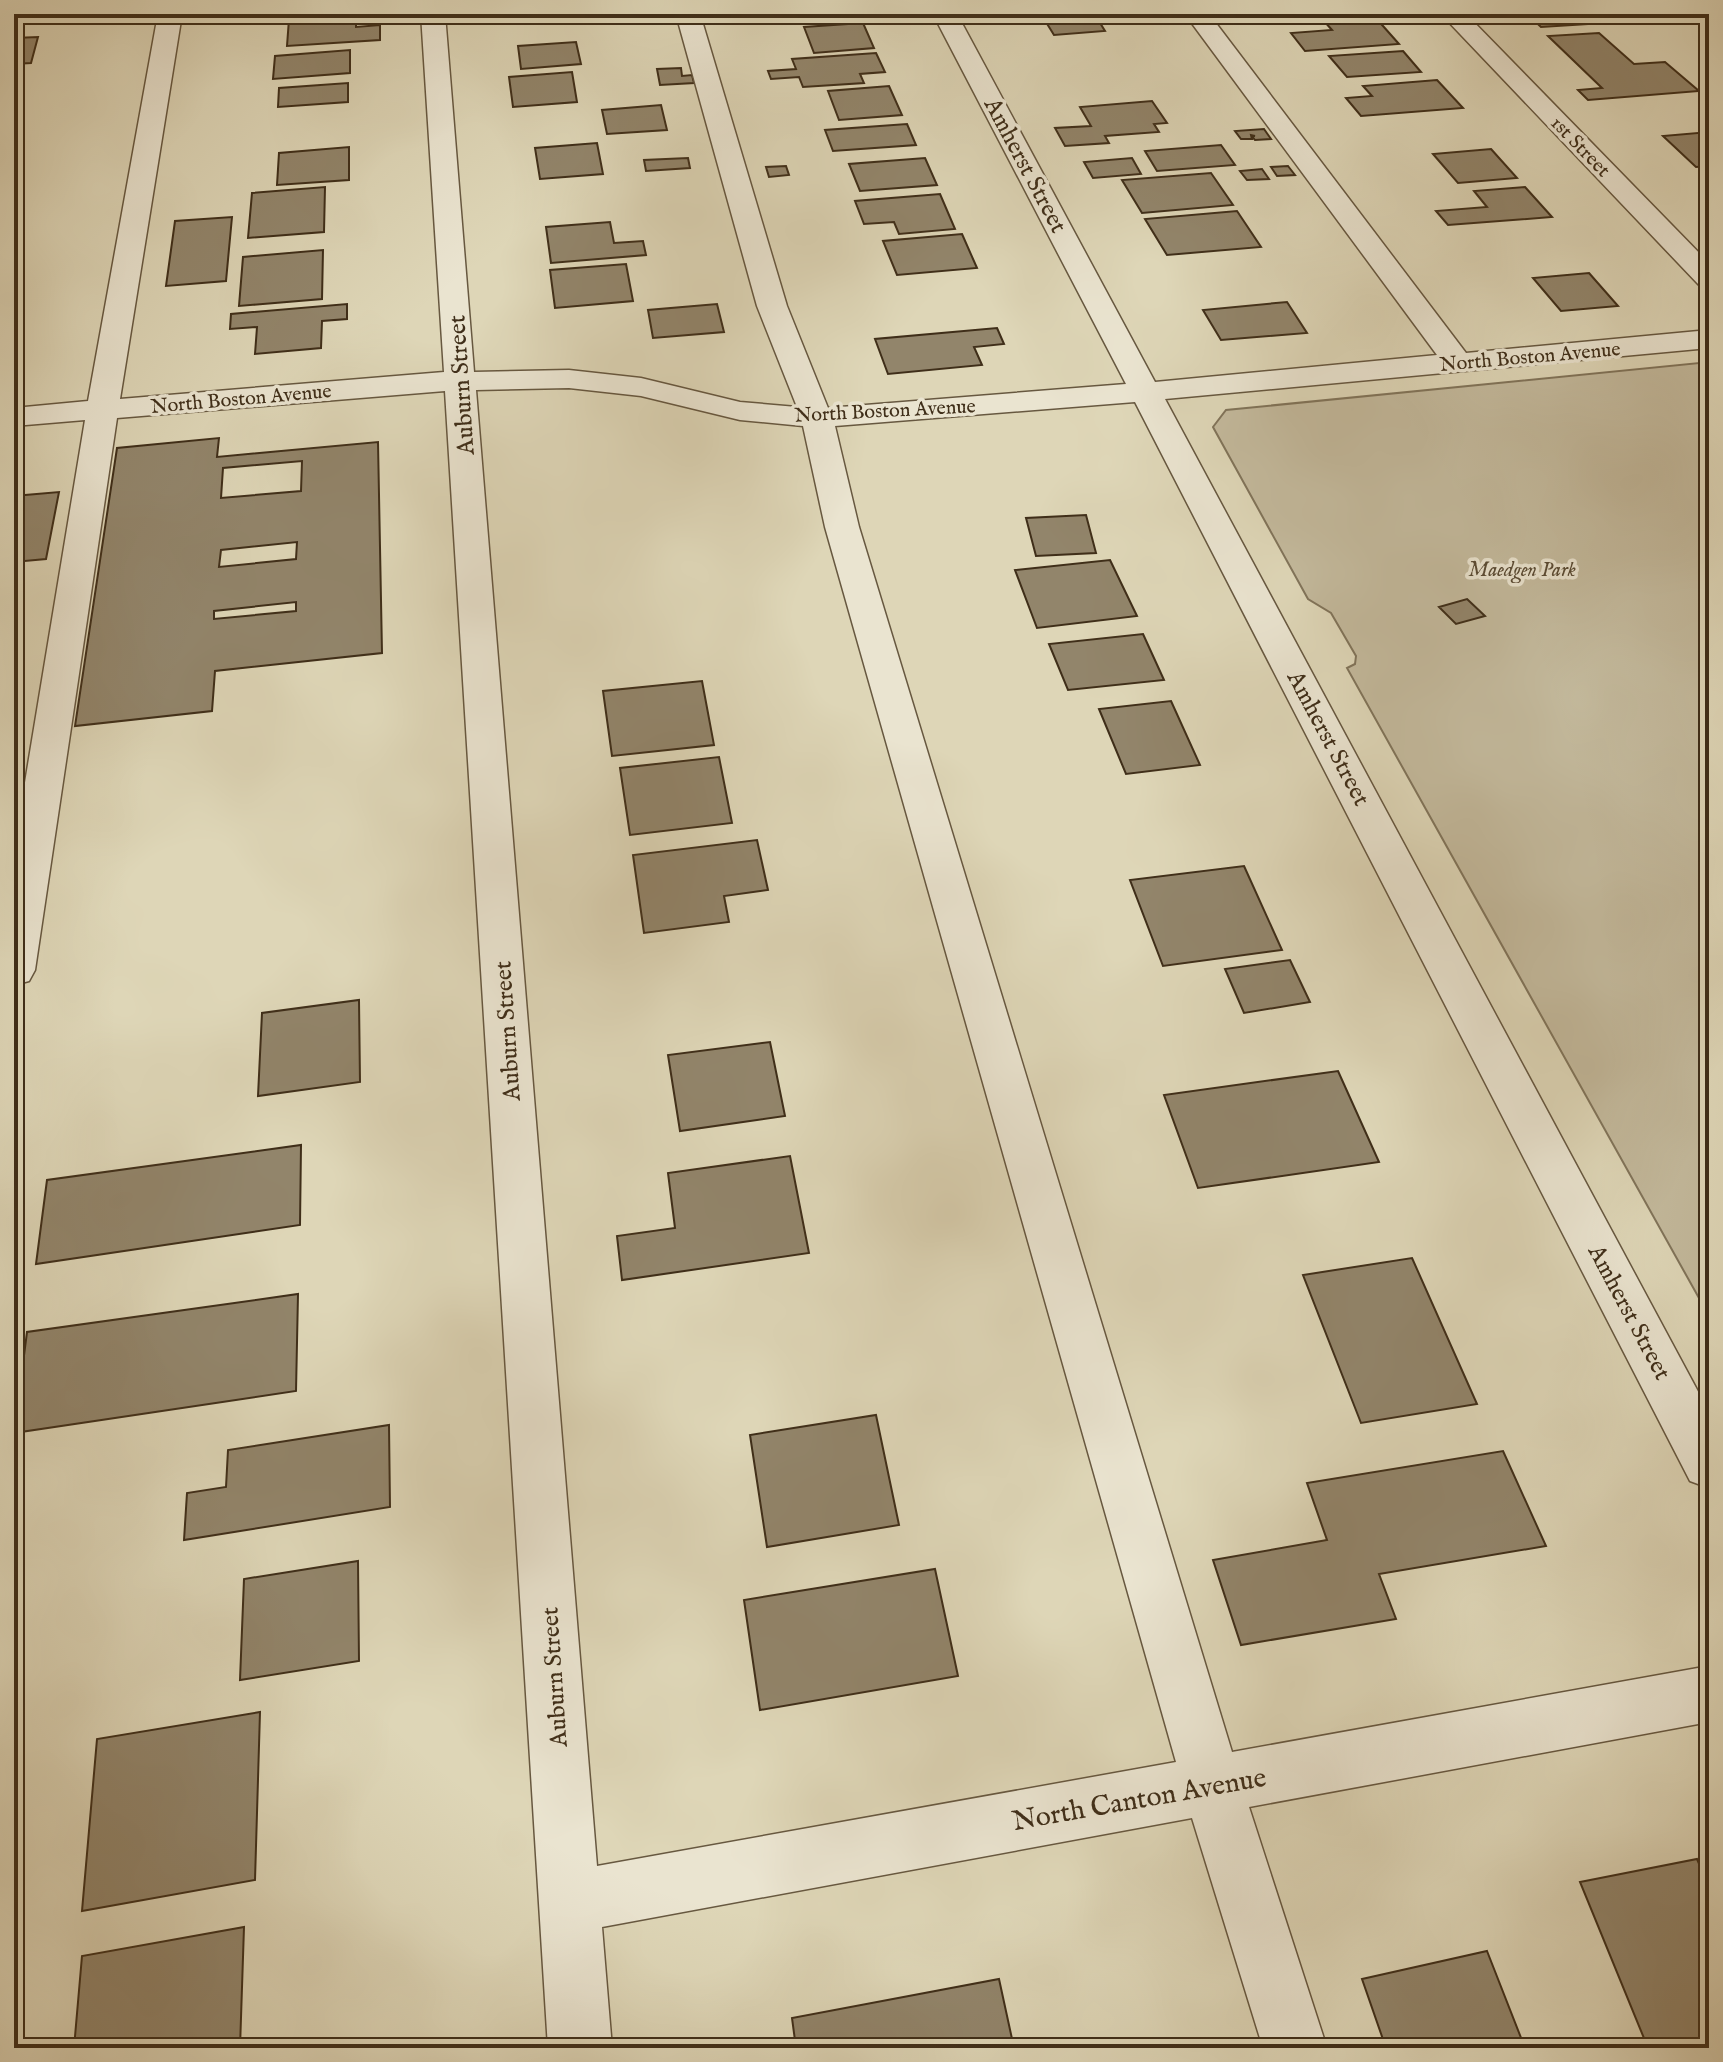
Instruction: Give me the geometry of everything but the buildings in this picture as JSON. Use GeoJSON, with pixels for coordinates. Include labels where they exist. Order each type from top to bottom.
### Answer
{"type":"FeatureCollection","features":[{"type":"Feature","properties":{"kind":"street"},"geometry":{"type":"LineString","coordinates":[[14,970],[114,335],[161,84],[170,14]]}},
{"type":"Feature","properties":{"kind":"street","name":"Auburn Street"},"geometry":{"type":"LineString","coordinates":[[433,14],[580,2048]]}},
{"type":"Feature","properties":{"kind":"street"},"geometry":{"type":"LineString","coordinates":[[688,14],[772,306],[817,418],[842,527],[1212,1785],[1295,2048]]}},
{"type":"Feature","properties":{"kind":"street","name":"Amherst Street"},"geometry":{"type":"LineString","coordinates":[[945,14],[1709,1464]]}},
{"type":"Feature","properties":{"kind":"street"},"geometry":{"type":"LineString","coordinates":[[1197,14],[1457,362]]}},
{"type":"Feature","properties":{"kind":"street","name":"1st Street"},"geometry":{"type":"LineString","coordinates":[[1453,14],[1709,279]]}},
{"type":"Feature","properties":{"kind":"street","name":"North Boston Avenue"},"geometry":{"type":"LineString","coordinates":[[14,417],[461,382],[569,379],[641,387],[740,411],[817,418],[1145,392],[1709,339]]}},
{"type":"Feature","properties":{"kind":"street","name":"North Canton Avenue"},"geometry":{"type":"LineString","coordinates":[[570,1902],[1709,1694]]}},
{"type":"Feature","properties":{"kind":"green space","name":"Maedgen Park"},"geometry":{"type":"Polygon","coordinates":[[[1709,362],[1709,1316],[1347,668],[1355,664],[1356,656],[1331,613],[1308,599],[1213,427],[1226,410],[1709,362]]]}}]}
